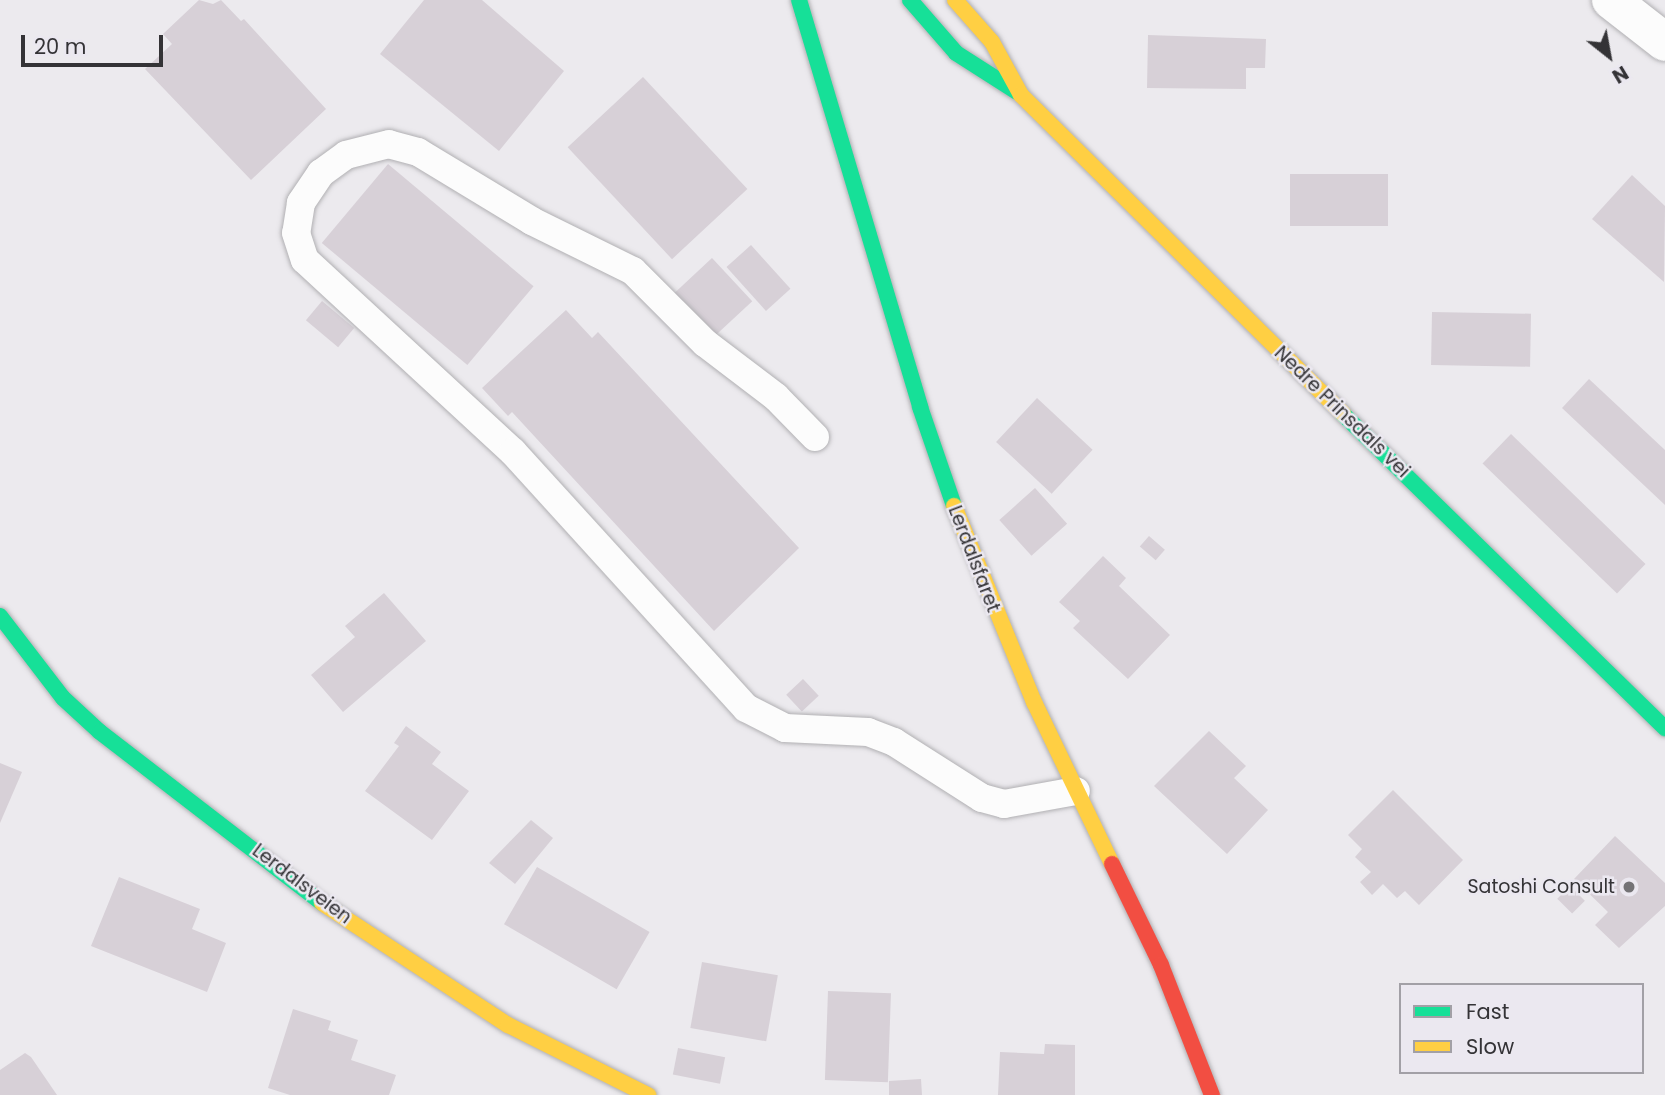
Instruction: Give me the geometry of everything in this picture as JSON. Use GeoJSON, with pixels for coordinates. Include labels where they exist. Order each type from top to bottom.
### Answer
{"type":"FeatureCollection","features":[{"type":"Feature","properties":{"kind":"street","name":"Lerdalsfaret"},"geometry":{"type":"LineString","coordinates":[[799,0],[942,474],[1013,656],[1161,965],[1212,1095]]}},
{"type":"Feature","properties":{"kind":"street","name":"Nedre Prinsdals vei"},"geometry":{"type":"LineString","coordinates":[[910,0],[956,53],[1021,95],[1665,728]]}},
{"type":"Feature","properties":{"kind":"street","name":"Nedre Prinsdals vei"},"geometry":{"type":"LineString","coordinates":[[955,0],[992,42],[1021,95]]}},
{"type":"Feature","properties":{"kind":"street"},"geometry":{"type":"LineString","coordinates":[[1611,0],[1665,42]]}},
{"type":"Feature","properties":{"kind":"street","name":"Lerdalsveien"},"geometry":{"type":"LineString","coordinates":[[0,616],[62,698],[100,733],[157,772],[321,902],[508,1025],[648,1095]]}},
{"type":"Feature","properties":{"kind":"lane"},"geometry":{"type":"LineString","coordinates":[[815,437],[776,397],[705,343],[633,271],[532,221],[418,152],[389,144],[346,155],[321,173],[301,204],[296,233],[306,260],[513,452],[747,708],[785,728],[869,732],[894,742],[956,785],[993,801],[1026,802],[1076,790]]}},
{"type":"Feature","properties":{"kind":"building"},"geometry":{"type":"Polygon","coordinates":[[[199,0],[213,4],[221,0],[241,21],[244,19],[326,109],[251,180],[145,69],[172,44],[163,34],[199,0]]]}},
{"type":"Feature","properties":{"kind":"building"},"geometry":{"type":"Polygon","coordinates":[[[424,0],[482,0],[564,71],[499,151],[380,54],[424,0]]]}},
{"type":"Feature","properties":{"kind":"building"},"geometry":{"type":"Polygon","coordinates":[[[1148,35],[1266,39],[1265,68],[1246,68],[1246,89],[1147,88],[1148,35]]]}},
{"type":"Feature","properties":{"kind":"building"},"geometry":{"type":"Polygon","coordinates":[[[643,77],[747,189],[672,259],[568,147],[643,77]]]}},
{"type":"Feature","properties":{"kind":"building"},"geometry":{"type":"Polygon","coordinates":[[[388,164],[534,286],[467,365],[322,243],[388,164]]]}},
{"type":"Feature","properties":{"kind":"building"},"geometry":{"type":"Polygon","coordinates":[[[1290,174],[1388,174],[1388,226],[1290,226],[1290,174]]]}},
{"type":"Feature","properties":{"kind":"building"},"geometry":{"type":"Polygon","coordinates":[[[1632,175],[1665,206],[1664,282],[1592,219],[1632,175]]]}},
{"type":"Feature","properties":{"kind":"building"},"geometry":{"type":"Polygon","coordinates":[[[751,245],[790,289],[766,311],[726,267],[751,245]]]}},
{"type":"Feature","properties":{"kind":"building"},"geometry":{"type":"Polygon","coordinates":[[[712,258],[752,301],[714,337],[674,293],[712,258]]]}},
{"type":"Feature","properties":{"kind":"building"},"geometry":{"type":"Polygon","coordinates":[[[322,301],[354,328],[338,347],[306,320],[322,301]]]}},
{"type":"Feature","properties":{"kind":"building"},"geometry":{"type":"Polygon","coordinates":[[[566,310],[592,338],[598,332],[799,548],[714,631],[512,412],[508,416],[482,388],[566,310]]]}},
{"type":"Feature","properties":{"kind":"building"},"geometry":{"type":"Polygon","coordinates":[[[1432,312],[1531,314],[1530,367],[1431,365],[1432,312]]]}},
{"type":"Feature","properties":{"kind":"building"},"geometry":{"type":"Polygon","coordinates":[[[1589,379],[1665,450],[1665,505],[1562,408],[1589,379]]]}},
{"type":"Feature","properties":{"kind":"building"},"geometry":{"type":"Polygon","coordinates":[[[1037,398],[1093,450],[1052,494],[996,442],[1037,398]]]}},
{"type":"Feature","properties":{"kind":"building"},"geometry":{"type":"Polygon","coordinates":[[[1511,434],[1646,564],[1617,593],[1483,463],[1511,434]]]}},
{"type":"Feature","properties":{"kind":"building"},"geometry":{"type":"Polygon","coordinates":[[[1035,488],[1067,524],[1031,556],[999,520],[1035,488]]]}},
{"type":"Feature","properties":{"kind":"building"},"geometry":{"type":"Polygon","coordinates":[[[1149,536],[1165,550],[1156,560],[1140,547],[1149,536]]]}},
{"type":"Feature","properties":{"kind":"building"},"geometry":{"type":"Polygon","coordinates":[[[1103,556],[1126,578],[1119,586],[1170,635],[1128,679],[1073,628],[1080,621],[1059,602],[1103,556]]]}},
{"type":"Feature","properties":{"kind":"building"},"geometry":{"type":"Polygon","coordinates":[[[384,593],[426,641],[343,712],[311,675],[355,637],[345,626],[384,593]]]}},
{"type":"Feature","properties":{"kind":"building"},"geometry":{"type":"Polygon","coordinates":[[[803,679],[819,696],[802,712],[786,695],[803,679]]]}},
{"type":"Feature","properties":{"kind":"building"},"geometry":{"type":"Polygon","coordinates":[[[406,726],[441,752],[432,764],[469,791],[432,840],[365,791],[399,746],[394,743],[406,726]]]}},
{"type":"Feature","properties":{"kind":"building"},"geometry":{"type":"Polygon","coordinates":[[[1209,731],[1246,766],[1234,778],[1268,810],[1227,854],[1154,786],[1209,731]]]}},
{"type":"Feature","properties":{"kind":"building"},"geometry":{"type":"Polygon","coordinates":[[[0,763],[22,772],[0,823],[0,763]]]}},
{"type":"Feature","properties":{"kind":"building"},"geometry":{"type":"Polygon","coordinates":[[[1393,790],[1463,860],[1419,905],[1405,891],[1397,898],[1383,884],[1372,895],[1360,882],[1371,872],[1355,857],[1362,849],[1348,835],[1393,790]]]}},
{"type":"Feature","properties":{"kind":"building"},"geometry":{"type":"Polygon","coordinates":[[[531,820],[553,838],[515,884],[489,863],[531,820]]]}},
{"type":"Feature","properties":{"kind":"building"},"geometry":{"type":"Polygon","coordinates":[[[1615,836],[1665,883],[1665,906],[1619,948],[1595,925],[1608,912],[1574,879],[1615,836]]]}},
{"type":"Feature","properties":{"kind":"building"},"geometry":{"type":"Polygon","coordinates":[[[537,867],[650,932],[617,989],[504,924],[537,867]]]}},
{"type":"Feature","properties":{"kind":"building"},"geometry":{"type":"Polygon","coordinates":[[[119,877],[200,909],[192,929],[226,943],[207,992],[91,946],[119,877]]]}},
{"type":"Feature","properties":{"kind":"building"},"geometry":{"type":"Polygon","coordinates":[[[1570,886],[1585,901],[1572,914],[1557,899],[1570,886]]]}},
{"type":"Feature","properties":{"kind":"building"},"geometry":{"type":"Polygon","coordinates":[[[702,962],[778,975],[766,1041],[690,1028],[702,962]]]}},
{"type":"Feature","properties":{"kind":"building"},"geometry":{"type":"Polygon","coordinates":[[[828,991],[891,993],[888,1082],[825,1080],[828,991]]]}},
{"type":"Feature","properties":{"kind":"building"},"geometry":{"type":"Polygon","coordinates":[[[293,1009],[331,1021],[328,1030],[358,1040],[351,1060],[396,1075],[389,1095],[290,1095],[268,1088],[293,1009]]]}},
{"type":"Feature","properties":{"kind":"building"},"geometry":{"type":"Polygon","coordinates":[[[1045,1044],[1075,1045],[1075,1095],[998,1095],[1000,1052],[1044,1054],[1045,1044]]]}},
{"type":"Feature","properties":{"kind":"building"},"geometry":{"type":"Polygon","coordinates":[[[678,1048],[725,1057],[720,1084],[673,1075],[678,1048]]]}},
{"type":"Feature","properties":{"kind":"building"},"geometry":{"type":"Polygon","coordinates":[[[25,1053],[31,1057],[57,1095],[0,1095],[0,1070],[25,1053]]]}},
{"type":"Feature","properties":{"kind":"building"},"geometry":{"type":"Polygon","coordinates":[[[921,1079],[922,1095],[889,1095],[889,1081],[921,1079]]]}},
{"type":"Feature","properties":{"kind":"traffic: fast"},"geometry":{"type":"LineString","coordinates":[[799,0],[920,407],[954,506]]}},
{"type":"Feature","properties":{"kind":"traffic: fast"},"geometry":{"type":"LineString","coordinates":[[910,0],[956,53],[1017,92]]}},
{"type":"Feature","properties":{"kind":"traffic: fast"},"geometry":{"type":"LineString","coordinates":[[1343,414],[1665,728]]}},
{"type":"Feature","properties":{"kind":"traffic: fast"},"geometry":{"type":"LineString","coordinates":[[0,616],[63,698],[100,732],[322,903]]}},
{"type":"Feature","properties":{"kind":"traffic: slow"},"geometry":{"type":"LineString","coordinates":[[955,0],[992,42],[1021,95],[1343,414]]}},
{"type":"Feature","properties":{"kind":"traffic: slow"},"geometry":{"type":"LineString","coordinates":[[954,506],[1034,702],[1112,864]]}},
{"type":"Feature","properties":{"kind":"traffic: slow"},"geometry":{"type":"LineString","coordinates":[[322,903],[508,1025],[648,1095]]}},
{"type":"Feature","properties":{"kind":"traffic: jam"},"geometry":{"type":"LineString","coordinates":[[1112,864],[1161,965],[1212,1095]]}},
{"type":"Feature","properties":{"kind":"place","name":"Satoshi Consult"},"geometry":{"type":"Point","coordinates":[1629,887]}}]}
